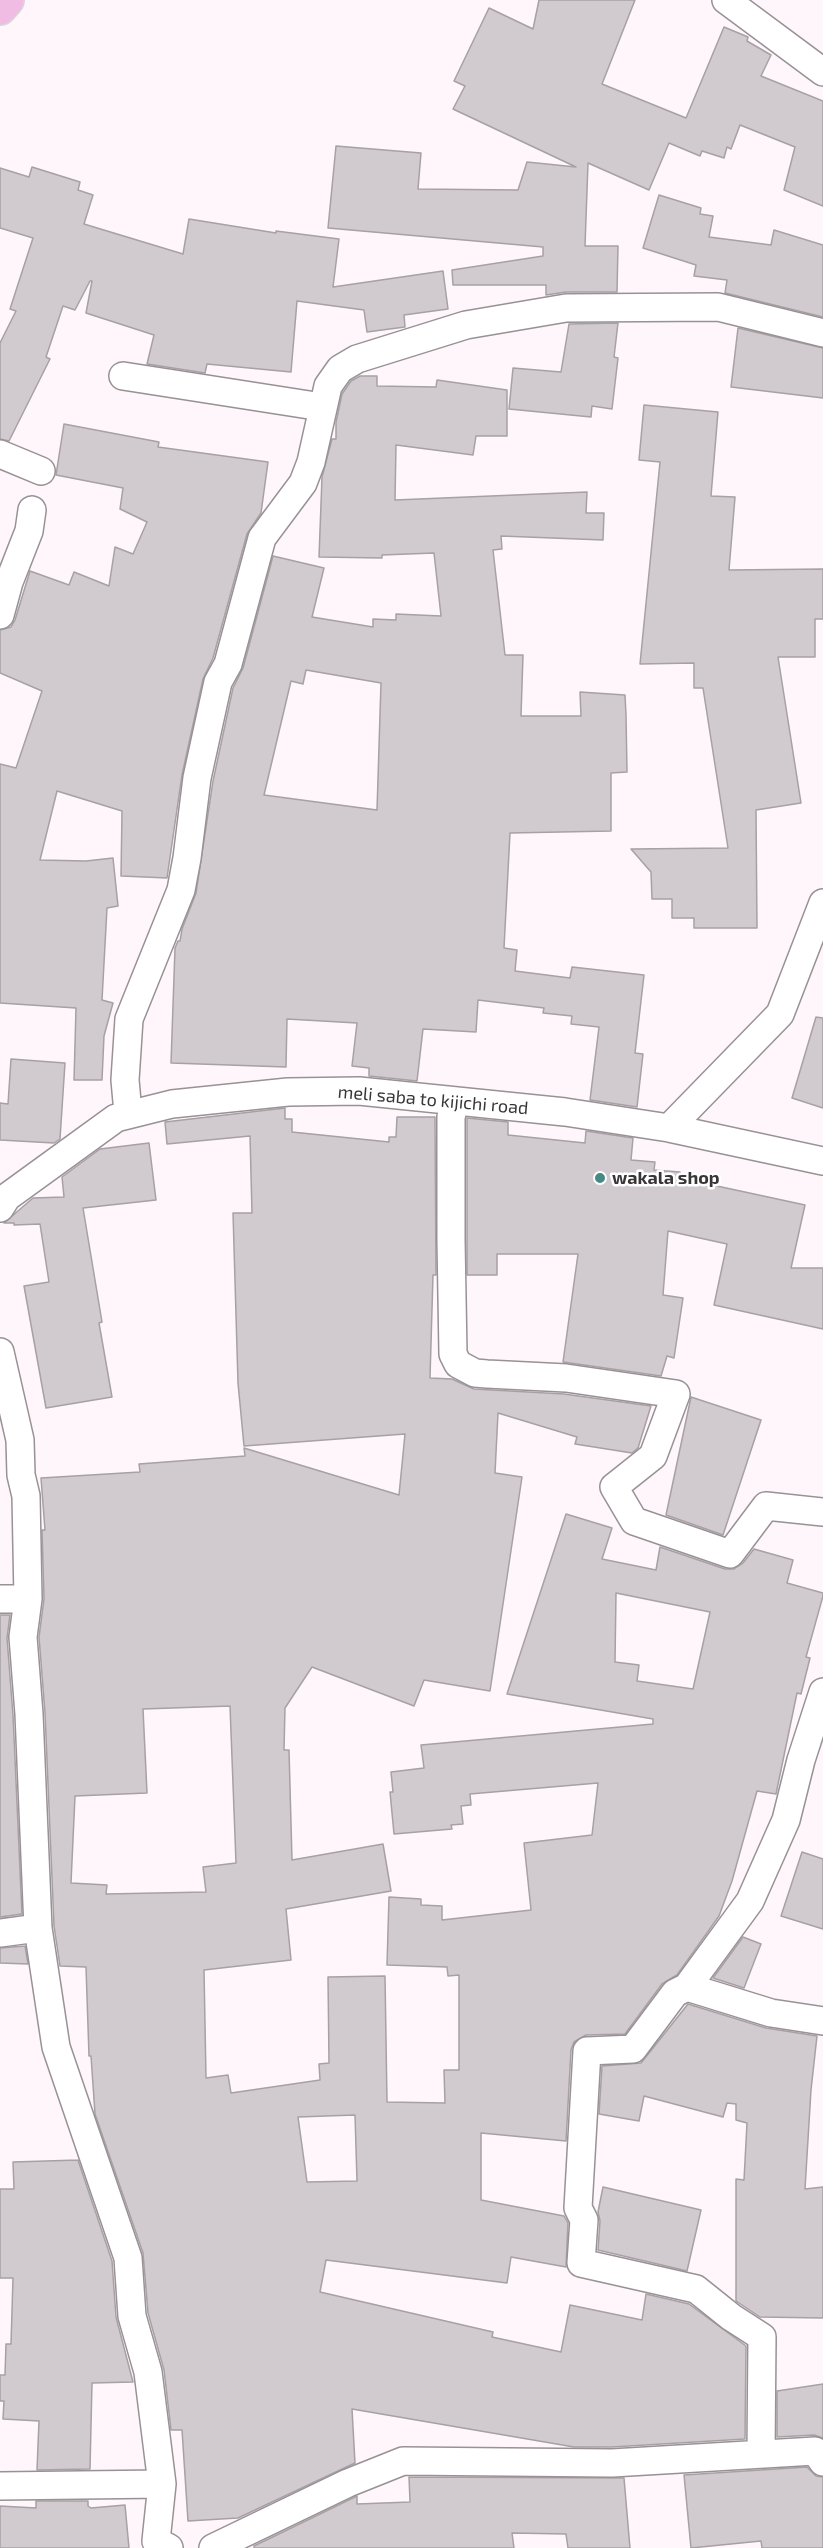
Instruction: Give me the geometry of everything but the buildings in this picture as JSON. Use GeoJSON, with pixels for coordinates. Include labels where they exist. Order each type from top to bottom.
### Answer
{"type":"FeatureCollection","features":[{"type":"Feature","properties":{"kind":"main road"},"geometry":{"type":"LineString","coordinates":[[0,8],[7,0]]}},
{"type":"Feature","properties":{"kind":"street"},"geometry":{"type":"LineString","coordinates":[[726,0],[823,72]]}},
{"type":"Feature","properties":{"kind":"street"},"geometry":{"type":"LineString","coordinates":[[128,1113],[125,1080],[129,1020],[181,890],[197,778],[218,681],[228,664],[262,538],[303,483],[322,407],[333,378],[340,369],[357,359],[466,325],[566,308],[718,307],[823,333]]}},
{"type":"Feature","properties":{"kind":"street"},"geometry":{"type":"LineString","coordinates":[[123,376],[322,407]]}},
{"type":"Feature","properties":{"kind":"street"},"geometry":{"type":"LineString","coordinates":[[0,454],[40,471]]}},
{"type":"Feature","properties":{"kind":"street"},"geometry":{"type":"LineString","coordinates":[[0,615],[9,582],[29,531],[32,510]]}},
{"type":"Feature","properties":{"kind":"street"},"geometry":{"type":"LineString","coordinates":[[669,1128],[780,1014],[823,903]]}},
{"type":"Feature","properties":{"kind":"street","name":"meli saba to kijichi road"},"geometry":{"type":"LineString","coordinates":[[0,1208],[7,1197],[116,1118],[128,1113],[172,1104],[253,1094],[327,1090],[382,1093],[565,1112],[669,1128],[823,1161]]}},
{"type":"Feature","properties":{"kind":"street"},"geometry":{"type":"LineString","coordinates":[[455,1102],[451,1117],[451,1240],[453,1354],[458,1364],[475,1372],[487,1374],[566,1378],[676,1394],[653,1456],[614,1487],[634,1521],[730,1554],[766,1506],[823,1512]]}},
{"type":"Feature","properties":{"kind":"street"},"geometry":{"type":"LineString","coordinates":[[0,1352],[10,1441],[26,1496],[28,1599],[23,1637],[29,1714],[38,1928],[56,2047],[128,2258],[132,2316],[148,2372],[162,2484],[156,2541],[169,2548]]}},
{"type":"Feature","properties":{"kind":"street"},"geometry":{"type":"LineString","coordinates":[[0,1599],[28,1599]]}},
{"type":"Feature","properties":{"kind":"street"},"geometry":{"type":"LineString","coordinates":[[687,1988],[750,1901],[786,1820],[801,1760],[823,1692]]}},
{"type":"Feature","properties":{"kind":"street"},"geometry":{"type":"LineString","coordinates":[[0,1933],[38,1928]]}},
{"type":"Feature","properties":{"kind":"street"},"geometry":{"type":"LineString","coordinates":[[761,2454],[762,2337],[730,2317],[696,2289],[581,2263],[584,2220],[578,2208],[587,2051],[633,2049],[675,1992],[687,1988],[771,2013],[823,2021]]}},
{"type":"Feature","properties":{"kind":"street"},"geometry":{"type":"LineString","coordinates":[[213,2548],[348,2483],[404,2461],[612,2463],[815,2451],[823,2462]]}},
{"type":"Feature","properties":{"kind":"street"},"geometry":{"type":"LineString","coordinates":[[0,2486],[162,2484]]}},
{"type":"Feature","properties":{"kind":"place","name":"wakala shop"},"geometry":{"type":"Point","coordinates":[600,1178]}}]}
